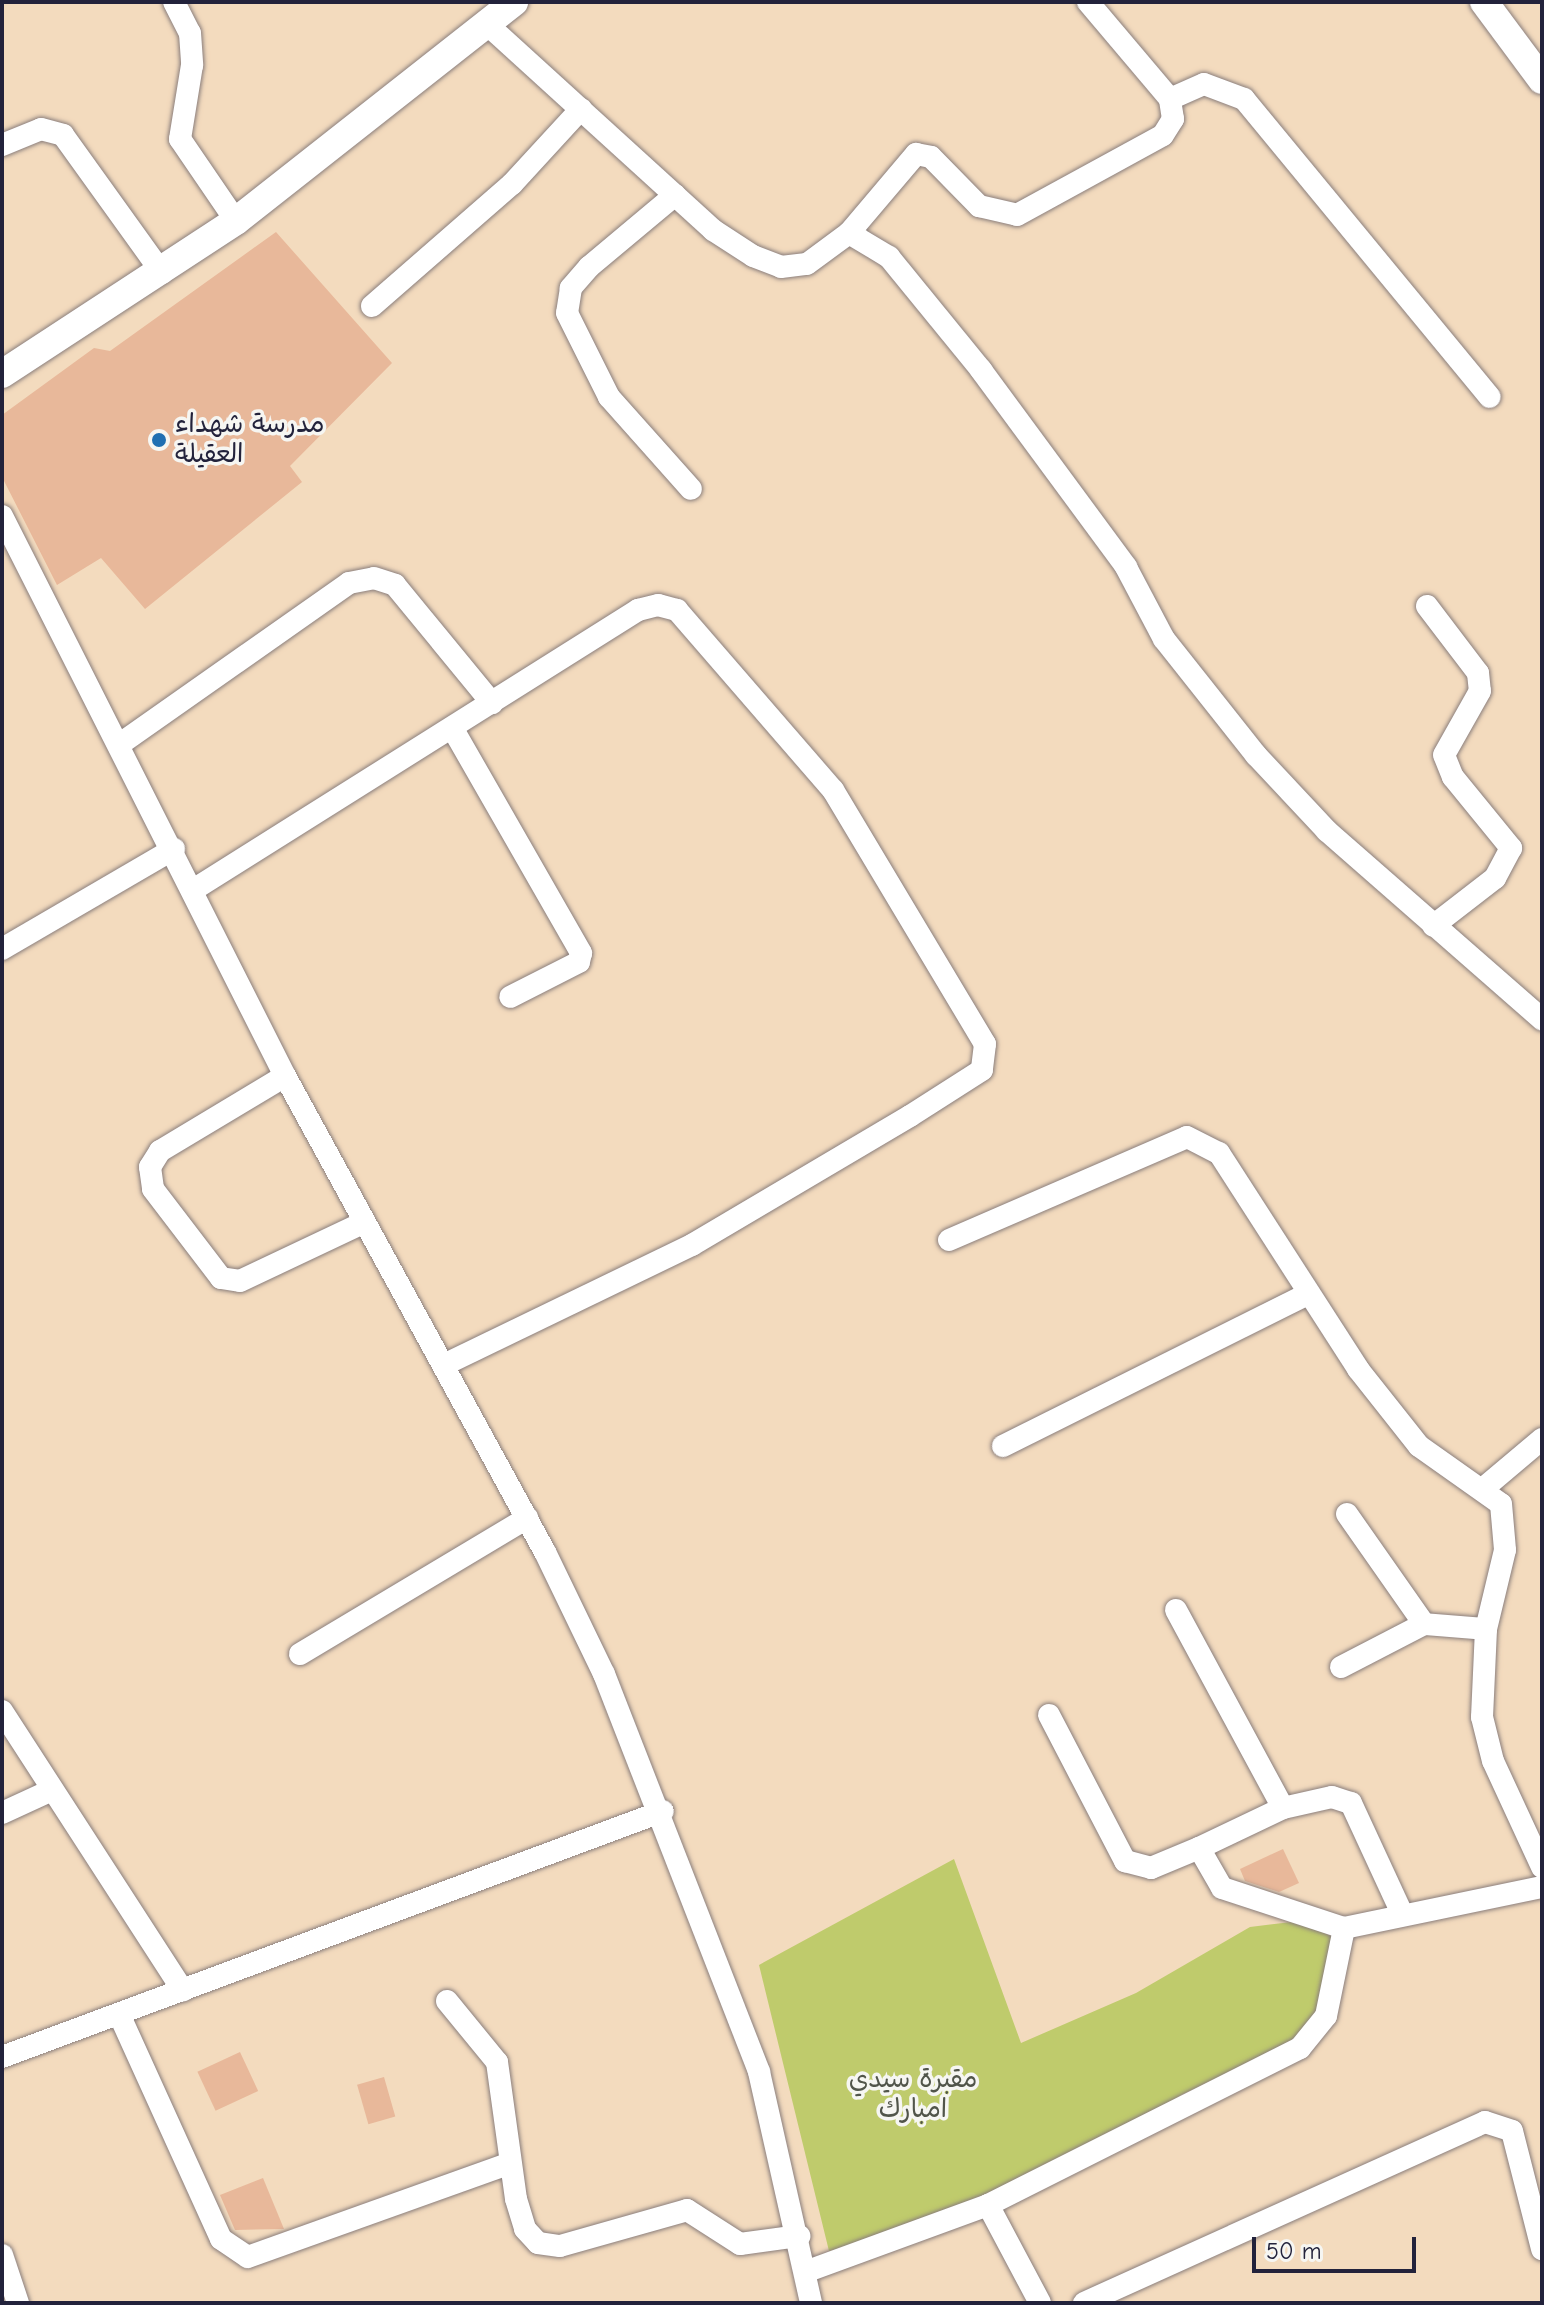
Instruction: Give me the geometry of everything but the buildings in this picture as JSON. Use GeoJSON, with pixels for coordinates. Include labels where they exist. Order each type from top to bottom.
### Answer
{"type":"FeatureCollection","features":[{"type":"Feature","properties":{"kind":"street"},"geometry":{"type":"LineString","coordinates":[[174,2],[190,33],[192,65],[180,139],[236,221]]}},
{"type":"Feature","properties":{"kind":"street"},"geometry":{"type":"LineString","coordinates":[[2,374],[162,273],[236,221],[489,26],[514,2]]}},
{"type":"Feature","properties":{"kind":"street"},"geometry":{"type":"LineString","coordinates":[[489,26],[713,230],[781,267],[807,264],[849,233],[916,154],[940,165],[979,206],[1017,215],[1163,135],[1173,119],[1170,99],[1088,2]]}},
{"type":"Feature","properties":{"kind":"street"},"geometry":{"type":"LineString","coordinates":[[1484,2],[1542,80]]}},
{"type":"Feature","properties":{"kind":"street"},"geometry":{"type":"LineString","coordinates":[[1170,99],[1204,84],[1244,99],[1490,397]]}},
{"type":"Feature","properties":{"kind":"street"},"geometry":{"type":"LineString","coordinates":[[372,306],[512,184],[581,109]]}},
{"type":"Feature","properties":{"kind":"street"},"geometry":{"type":"LineString","coordinates":[[2,145],[41,129],[63,135],[162,273]]}},
{"type":"Feature","properties":{"kind":"street"},"geometry":{"type":"LineString","coordinates":[[675,195],[589,267],[571,288],[567,313],[609,397],[691,489]]}},
{"type":"Feature","properties":{"kind":"street"},"geometry":{"type":"LineString","coordinates":[[849,233],[889,257],[981,370],[1126,567],[1164,639],[1256,755],[1433,926],[1542,1019]]}},
{"type":"Feature","properties":{"kind":"street"},"geometry":{"type":"LineString","coordinates":[[2,516],[174,849],[285,1076],[527,1518],[663,1811],[759,2072],[799,2236],[811,2303]]}},
{"type":"Feature","properties":{"kind":"street"},"geometry":{"type":"LineString","coordinates":[[120,744],[349,583],[374,578],[395,585],[492,703]]}},
{"type":"Feature","properties":{"kind":"street"},"geometry":{"type":"LineString","coordinates":[[1427,606],[1478,673],[1480,691],[1444,755],[1453,777],[1511,848],[1495,878],[1433,926]]}},
{"type":"Feature","properties":{"kind":"street"},"geometry":{"type":"LineString","coordinates":[[193,890],[454,731],[492,703],[638,610],[677,610],[833,790],[987,1058],[967,1081],[692,1245],[444,1365]]}},
{"type":"Feature","properties":{"kind":"street"},"geometry":{"type":"LineString","coordinates":[[454,731],[581,953],[579,962],[510,997]]}},
{"type":"Feature","properties":{"kind":"street"},"geometry":{"type":"LineString","coordinates":[[2,949],[174,849]]}},
{"type":"Feature","properties":{"kind":"street"},"geometry":{"type":"LineString","coordinates":[[285,1076],[160,1151],[150,1167],[153,1189],[221,1278],[231,1279],[265,1271],[365,1222]]}},
{"type":"Feature","properties":{"kind":"street"},"geometry":{"type":"LineString","coordinates":[[949,1240],[1187,1137],[1201,1138],[1219,1153],[1308,1294],[1419,1446],[1439,1466],[1485,1487],[1501,1504],[1507,1531],[1486,1629],[1482,1717],[1493,1761],[1542,1867]]}},
{"type":"Feature","properties":{"kind":"street"},"geometry":{"type":"LineString","coordinates":[[1003,1446],[1308,1294]]}},
{"type":"Feature","properties":{"kind":"street"},"geometry":{"type":"LineString","coordinates":[[1485,1487],[1542,1439]]}},
{"type":"Feature","properties":{"kind":"street"},"geometry":{"type":"LineString","coordinates":[[1347,1514],[1424,1624]]}},
{"type":"Feature","properties":{"kind":"street"},"geometry":{"type":"LineString","coordinates":[[300,1654],[527,1518]]}},
{"type":"Feature","properties":{"kind":"street"},"geometry":{"type":"LineString","coordinates":[[1176,1610],[1283,1808]]}},
{"type":"Feature","properties":{"kind":"street"},"geometry":{"type":"LineString","coordinates":[[1341,1667],[1424,1624],[1486,1629]]}},
{"type":"Feature","properties":{"kind":"street"},"geometry":{"type":"LineString","coordinates":[[2,1711],[183,1991]]}},
{"type":"Feature","properties":{"kind":"street"},"geometry":{"type":"LineString","coordinates":[[1049,1715],[1125,1861],[1151,1868],[1283,1808],[1332,1797],[1351,1803],[1401,1911]]}},
{"type":"Feature","properties":{"kind":"street"},"geometry":{"type":"LineString","coordinates":[[2,1813],[52,1790]]}},
{"type":"Feature","properties":{"kind":"street"},"geometry":{"type":"LineString","coordinates":[[2,2057],[663,1811]]}},
{"type":"Feature","properties":{"kind":"street"},"geometry":{"type":"LineString","coordinates":[[1199,1848],[1222,1888],[1344,1928],[1401,1911],[1542,1887]]}},
{"type":"Feature","properties":{"kind":"street"},"geometry":{"type":"LineString","coordinates":[[805,2272],[988,2205],[1300,2048],[1326,2016],[1344,1928]]}},
{"type":"Feature","properties":{"kind":"street"},"geometry":{"type":"LineString","coordinates":[[447,2001],[497,2062],[510,2163],[525,2229],[538,2243],[560,2246],[687,2210],[740,2244],[799,2236]]}},
{"type":"Feature","properties":{"kind":"street"},"geometry":{"type":"LineString","coordinates":[[119,2014],[221,2239],[248,2257],[510,2163]]}},
{"type":"Feature","properties":{"kind":"street"},"geometry":{"type":"LineString","coordinates":[[1084,2303],[1485,2122],[1512,2131],[1542,2249]]}},
{"type":"Feature","properties":{"kind":"street"},"geometry":{"type":"LineString","coordinates":[[988,2205],[1040,2303]]}},
{"type":"Feature","properties":{"kind":"street"},"geometry":{"type":"LineString","coordinates":[[2,2255],[18,2303]]}},
{"type":"Feature","properties":{"kind":"green space","name":"مقبرة سيدي امبارك"},"geometry":{"type":"Polygon","coordinates":[[[954,1859],[1021,2043],[1136,1993],[1250,1927],[1300,1921],[1345,1943],[1315,2033],[1181,2095],[1128,2131],[894,2236],[829,2251],[759,1965],[954,1859]]]}},
{"type":"Feature","properties":{"kind":"place","name":"مدرسة شهداء العقيلة"},"geometry":{"type":"Point","coordinates":[159,440]}}]}
